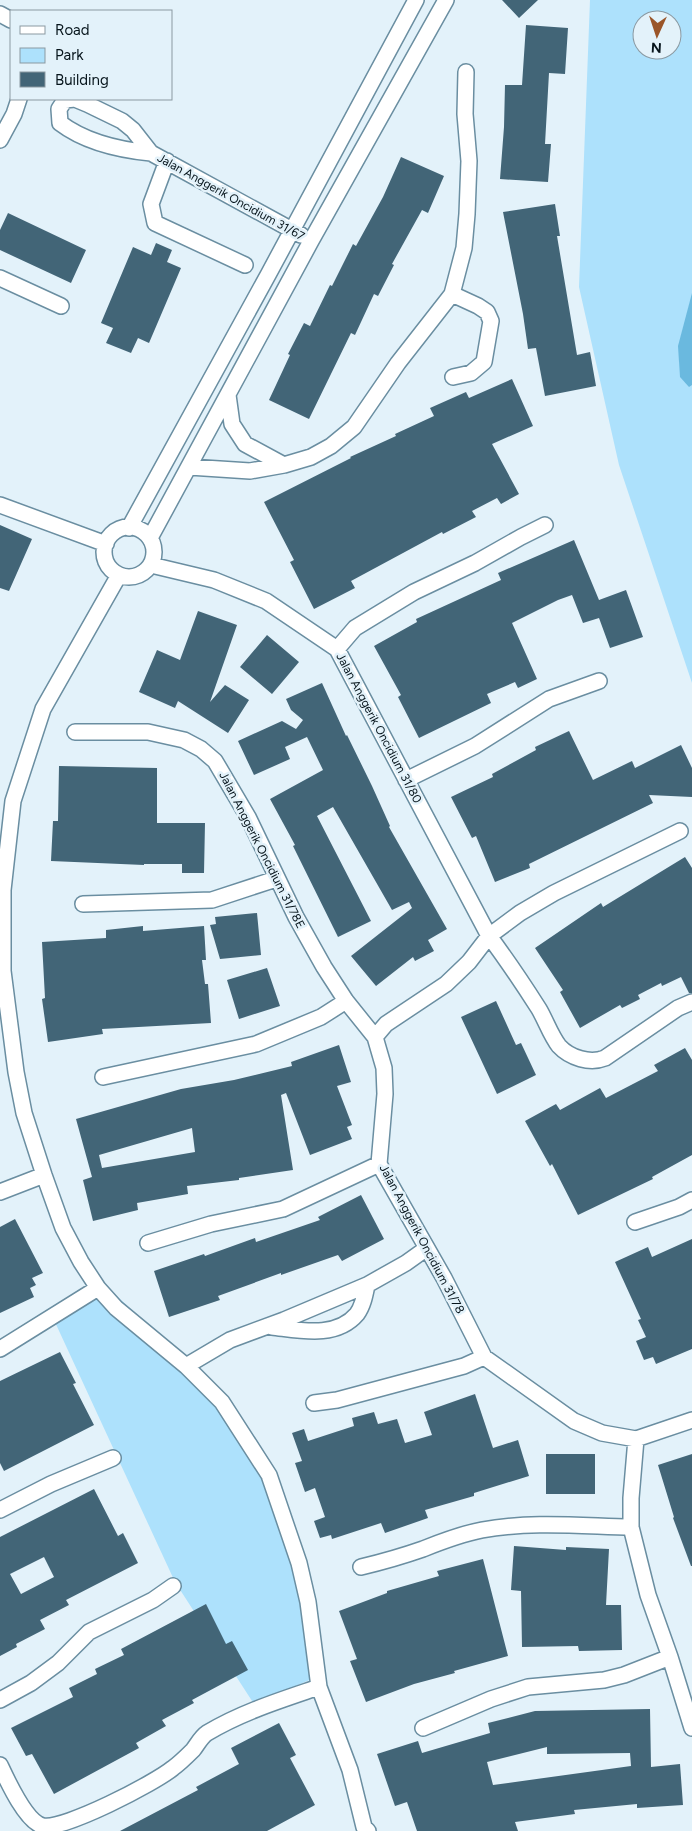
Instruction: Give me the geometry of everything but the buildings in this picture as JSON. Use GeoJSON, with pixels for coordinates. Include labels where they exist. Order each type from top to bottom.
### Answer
{"type":"FeatureCollection","features":[{"type":"Feature","properties":{"kind":"street"},"geometry":{"type":"LineString","coordinates":[[129,528],[416,0]]}},
{"type":"Feature","properties":{"kind":"street"},"geometry":{"type":"LineString","coordinates":[[150,538],[311,241],[446,0]]}},
{"type":"Feature","properties":{"kind":"street"},"geometry":{"type":"LineString","coordinates":[[189,467],[250,471],[284,465],[311,457],[330,446],[354,426],[398,363],[452,294],[464,248],[468,214],[469,161],[464,114],[466,72]]}},
{"type":"Feature","properties":{"kind":"street"},"geometry":{"type":"LineString","coordinates":[[0,140],[14,114],[19,100]]}},
{"type":"Feature","properties":{"kind":"street","name":"Jalan Anggerik Oncidium 31/67"},"geometry":{"type":"LineString","coordinates":[[151,152],[126,151],[74,133],[60,123],[59,109],[65,100],[75,100],[122,121],[133,130],[151,152],[311,241]]}},
{"type":"Feature","properties":{"kind":"street"},"geometry":{"type":"LineString","coordinates":[[168,162],[151,204],[155,223],[245,265]]}},
{"type":"Feature","properties":{"kind":"street"},"geometry":{"type":"LineString","coordinates":[[0,278],[60,306]]}},
{"type":"Feature","properties":{"kind":"street"},"geometry":{"type":"LineString","coordinates":[[452,294],[487,312],[492,321],[484,362],[471,373],[452,377]]}},
{"type":"Feature","properties":{"kind":"street"},"geometry":{"type":"LineString","coordinates":[[228,395],[232,424],[245,444],[284,465]]}},
{"type":"Feature","properties":{"kind":"street"},"geometry":{"type":"LineString","coordinates":[[0,505],[106,544]]}},
{"type":"Feature","properties":{"kind":"street"},"geometry":{"type":"LineString","coordinates":[[337,649],[355,628],[414,592],[475,563],[521,536],[545,525]]}},
{"type":"Feature","properties":{"kind":"street"},"geometry":{"type":"LineString","coordinates":[[129,528],[141,530],[150,538],[154,546],[154,556],[151,565],[133,577],[119,575],[112,570],[106,562],[104,553],[106,544],[115,532],[129,528]]}},
{"type":"Feature","properties":{"kind":"street","name":"Jalan Anggerik Oncidium 31/80"},"geometry":{"type":"LineString","coordinates":[[151,565],[214,580],[266,601],[337,649],[489,936],[518,975],[560,1046],[584,1060],[596,1062],[605,1058],[678,1008],[692,1002]]}},
{"type":"Feature","properties":{"kind":"street"},"geometry":{"type":"LineString","coordinates":[[119,575],[43,709],[13,802],[2,889],[3,971],[16,1072],[24,1113],[44,1175],[70,1244],[98,1288],[116,1308],[186,1366],[222,1402],[270,1475],[299,1563],[308,1602],[319,1687],[350,1770],[362,1830]]}},
{"type":"Feature","properties":{"kind":"street"},"geometry":{"type":"LineString","coordinates":[[406,780],[475,746],[549,699],[599,681]]}},
{"type":"Feature","properties":{"kind":"street","name":"Jalan Anggerik Oncidium 31/78E"},"geometry":{"type":"LineString","coordinates":[[75,732],[148,732],[184,740],[201,749],[216,761],[248,818],[296,917],[346,1001],[374,1038]]}},
{"type":"Feature","properties":{"kind":"street"},"geometry":{"type":"LineString","coordinates":[[374,1038],[386,1024],[446,984],[469,962],[489,936],[520,913],[554,893],[680,831]]}},
{"type":"Feature","properties":{"kind":"street"},"geometry":{"type":"LineString","coordinates":[[83,904],[212,900],[276,878]]}},
{"type":"Feature","properties":{"kind":"street"},"geometry":{"type":"LineString","coordinates":[[103,1077],[256,1044],[321,1017],[346,1001]]}},
{"type":"Feature","properties":{"kind":"street","name":"Jalan Anggerik Oncidium 31/78"},"geometry":{"type":"LineString","coordinates":[[374,1038],[384,1068],[385,1094],[380,1164],[444,1278],[484,1357],[574,1421],[602,1433],[636,1439],[692,1420]]}},
{"type":"Feature","properties":{"kind":"street"},"geometry":{"type":"LineString","coordinates":[[148,1243],[211,1224],[283,1209],[380,1164]]}},
{"type":"Feature","properties":{"kind":"street"},"geometry":{"type":"LineString","coordinates":[[0,1192],[44,1175]]}},
{"type":"Feature","properties":{"kind":"street"},"geometry":{"type":"LineString","coordinates":[[634,1222],[679,1207],[692,1200]]}},
{"type":"Feature","properties":{"kind":"street"},"geometry":{"type":"LineString","coordinates":[[186,1366],[230,1340],[339,1298],[367,1285],[406,1263],[427,1248]]}},
{"type":"Feature","properties":{"kind":"street"},"geometry":{"type":"LineString","coordinates":[[268,1326],[310,1331],[333,1330],[356,1314],[363,1302],[367,1285]]}},
{"type":"Feature","properties":{"kind":"street"},"geometry":{"type":"LineString","coordinates":[[0,1350],[98,1288]]}},
{"type":"Feature","properties":{"kind":"street"},"geometry":{"type":"LineString","coordinates":[[314,1403],[336,1400],[464,1366],[484,1357]]}},
{"type":"Feature","properties":{"kind":"street"},"geometry":{"type":"LineString","coordinates":[[636,1439],[631,1498],[631,1527],[648,1595],[692,1728]]}},
{"type":"Feature","properties":{"kind":"street"},"geometry":{"type":"LineString","coordinates":[[0,1510],[51,1484],[113,1458]]}},
{"type":"Feature","properties":{"kind":"street"},"geometry":{"type":"LineString","coordinates":[[360,1567],[424,1548],[453,1536],[482,1530],[552,1524],[631,1527]]}},
{"type":"Feature","properties":{"kind":"street"},"geometry":{"type":"LineString","coordinates":[[0,1700],[31,1683],[58,1663],[89,1632],[154,1600],[173,1586]]}},
{"type":"Feature","properties":{"kind":"street"},"geometry":{"type":"LineString","coordinates":[[423,1728],[491,1699],[528,1687],[604,1680],[624,1675],[670,1657]]}},
{"type":"Feature","properties":{"kind":"street"},"geometry":{"type":"LineString","coordinates":[[0,1765],[15,1795],[34,1822],[42,1826],[56,1826],[71,1821],[154,1781],[192,1751],[205,1734],[255,1709],[319,1687]]}},
{"type":"Feature","properties":{"kind":"green space"},"geometry":{"type":"Polygon","coordinates":[[[590,0],[692,0],[692,683],[619,465],[579,287],[590,0]]]}},
{"type":"Feature","properties":{"kind":"green space"},"geometry":{"type":"Polygon","coordinates":[[[110,1290],[176,1350],[269,1476],[321,1675],[254,1704],[175,1582],[54,1320],[110,1290]]]}},
{"type":"Feature","properties":{"kind":"shaded area"},"geometry":{"type":"Polygon","coordinates":[[[692,293],[692,385],[689,387],[680,377],[678,346],[692,293]]]}}]}
